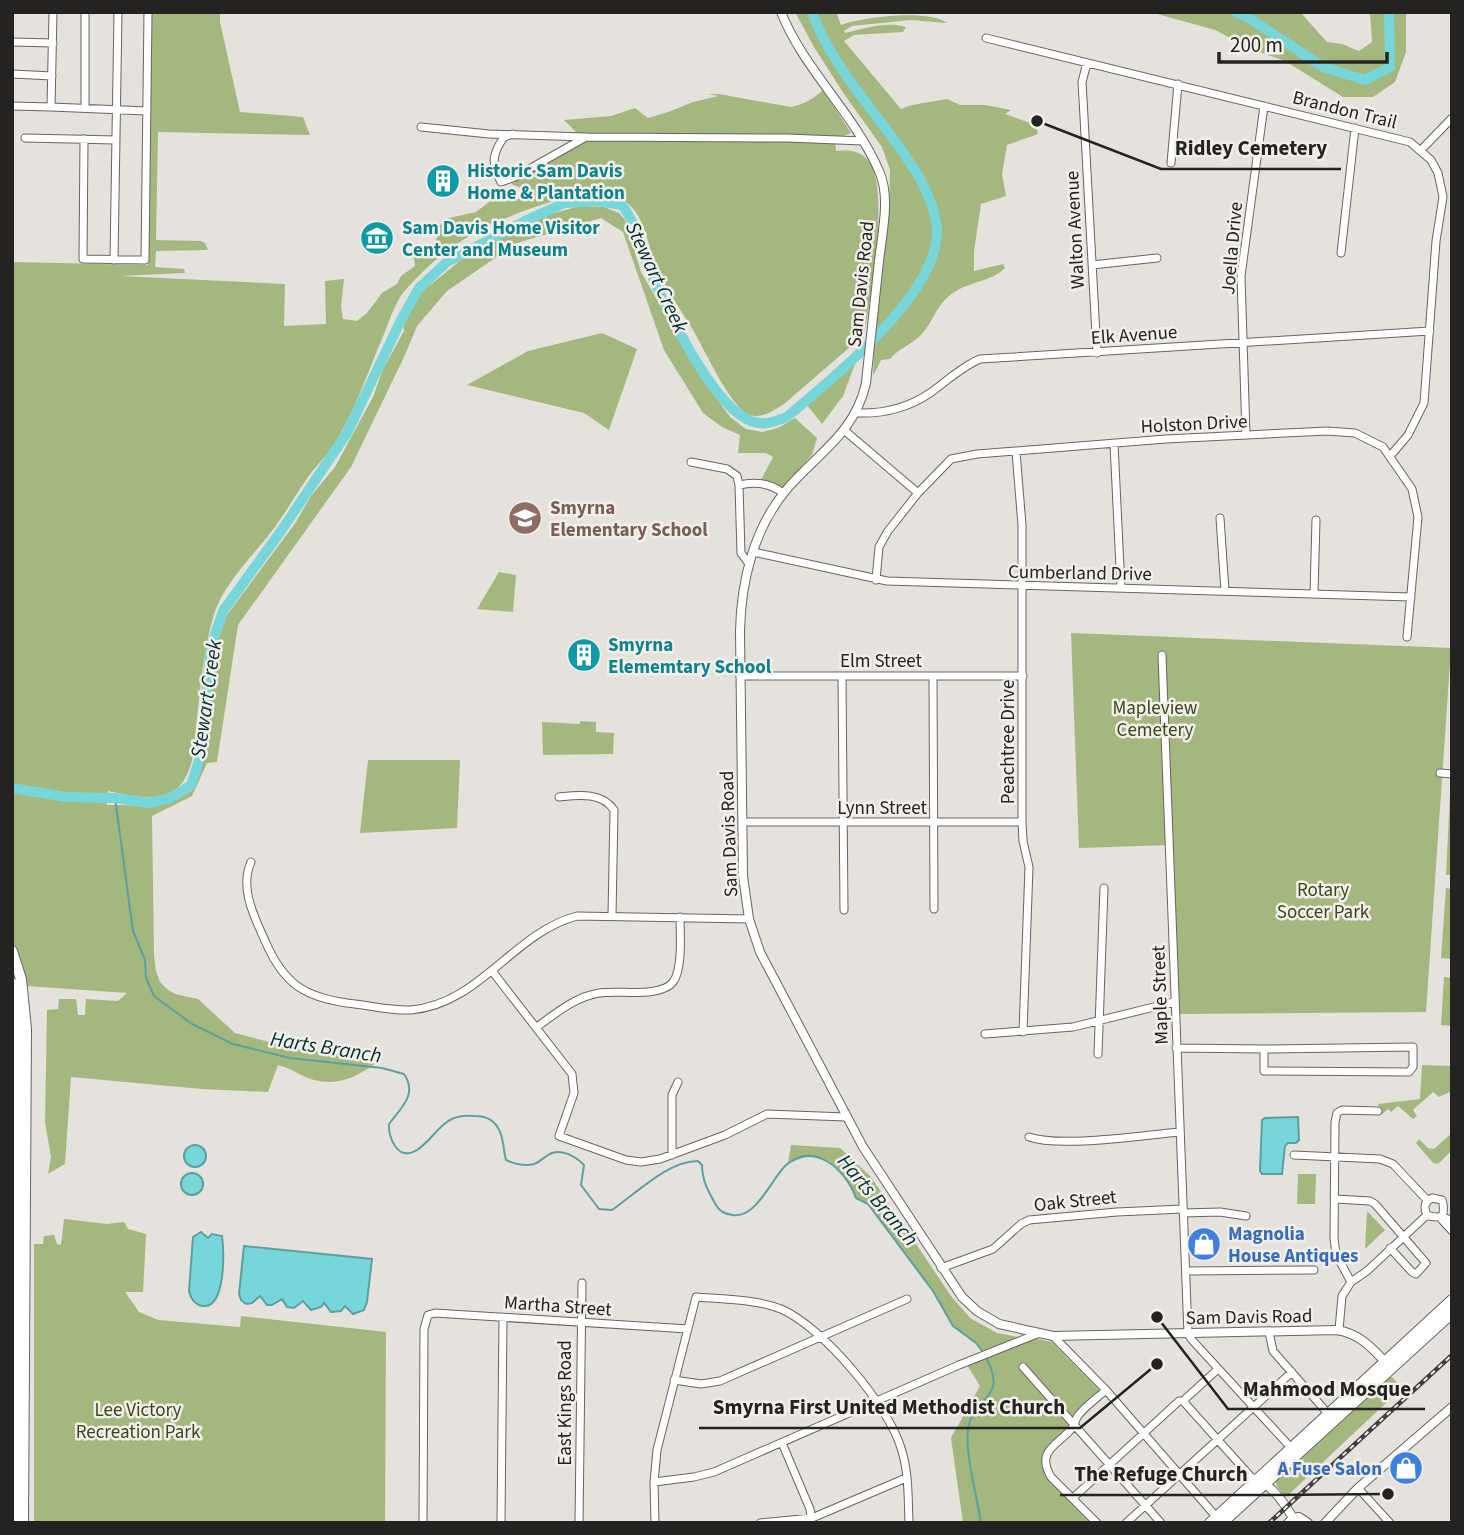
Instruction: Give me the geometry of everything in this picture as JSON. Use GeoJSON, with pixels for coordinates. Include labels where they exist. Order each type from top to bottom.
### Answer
{"type":"FeatureCollection","features":[{"type":"Feature","properties":{"kind":"main road"},"geometry":{"type":"LineString","coordinates":[[12,951],[21,979],[26,1030],[23,1523]]}},
{"type":"Feature","properties":{"kind":"main road"},"geometry":{"type":"LineString","coordinates":[[12,983],[16,1026],[14,1523]]}},
{"type":"Feature","properties":{"kind":"main road"},"geometry":{"type":"LineString","coordinates":[[1388,1365],[1452,1300]]}},
{"type":"Feature","properties":{"kind":"main road"},"geometry":{"type":"LineString","coordinates":[[1217,1521],[1388,1365],[1452,1313]]}},
{"type":"Feature","properties":{"kind":"street"},"geometry":{"type":"LineString","coordinates":[[51,107],[53,12]]}},
{"type":"Feature","properties":{"kind":"street"},"geometry":{"type":"LineString","coordinates":[[85,108],[86,12]]}},
{"type":"Feature","properties":{"kind":"street"},"geometry":{"type":"LineString","coordinates":[[114,260],[118,12]]}},
{"type":"Feature","properties":{"kind":"street"},"geometry":{"type":"LineString","coordinates":[[85,139],[83,259],[145,260],[148,12]]}},
{"type":"Feature","properties":{"kind":"street","name":"Sam Davis Road"},"geometry":{"type":"LineString","coordinates":[[780,12],[799,46],[863,141],[881,174],[884,197],[867,375],[856,413],[844,430],[783,494],[765,522],[752,552],[740,612],[743,876],[749,919],[760,952],[845,1117],[941,1268],[962,1297],[977,1311],[999,1324],[1054,1336],[1350,1332],[1364,1340],[1388,1365]]}},
{"type":"Feature","properties":{"kind":"street","name":"Brandon Trail"},"geometry":{"type":"LineString","coordinates":[[986,38],[1356,128],[1410,142],[1421,150]]}},
{"type":"Feature","properties":{"kind":"street"},"geometry":{"type":"LineString","coordinates":[[12,42],[52,43]]}},
{"type":"Feature","properties":{"kind":"street","name":"Walton Avenue"},"geometry":{"type":"LineString","coordinates":[[1087,63],[1082,90],[1097,353]]}},
{"type":"Feature","properties":{"kind":"street"},"geometry":{"type":"LineString","coordinates":[[12,74],[52,76]]}},
{"type":"Feature","properties":{"kind":"street"},"geometry":{"type":"LineString","coordinates":[[1171,163],[1178,84]]}},
{"type":"Feature","properties":{"kind":"street"},"geometry":{"type":"LineString","coordinates":[[12,106],[147,111]]}},
{"type":"Feature","properties":{"kind":"street","name":"Joella Drive"},"geometry":{"type":"LineString","coordinates":[[1245,435],[1241,276],[1264,106]]}},
{"type":"Feature","properties":{"kind":"street"},"geometry":{"type":"LineString","coordinates":[[1391,455],[1408,435],[1424,403],[1443,197],[1438,173],[1421,150],[1452,118]]}},
{"type":"Feature","properties":{"kind":"street"},"geometry":{"type":"LineString","coordinates":[[421,127],[586,137],[863,141]]}},
{"type":"Feature","properties":{"kind":"street"},"geometry":{"type":"LineString","coordinates":[[1341,253],[1356,128]]}},
{"type":"Feature","properties":{"kind":"street"},"geometry":{"type":"LineString","coordinates":[[513,134],[504,137],[493,158],[494,170],[501,182],[516,177],[586,137]]}},
{"type":"Feature","properties":{"kind":"street"},"geometry":{"type":"LineString","coordinates":[[25,138],[116,140]]}},
{"type":"Feature","properties":{"kind":"street"},"geometry":{"type":"LineString","coordinates":[[1092,265],[1157,258]]}},
{"type":"Feature","properties":{"kind":"street","name":"Elk Avenue"},"geometry":{"type":"LineString","coordinates":[[856,413],[880,413],[915,402],[966,365],[981,359],[1430,331]]}},
{"type":"Feature","properties":{"kind":"street"},"geometry":{"type":"LineString","coordinates":[[844,430],[918,493]]}},
{"type":"Feature","properties":{"kind":"street","name":"Holston Drive"},"geometry":{"type":"LineString","coordinates":[[876,580],[881,541],[918,493],[951,459],[977,454],[1114,443],[1327,431],[1355,433],[1383,447],[1412,489],[1418,517],[1406,637]]}},
{"type":"Feature","properties":{"kind":"street"},"geometry":{"type":"LineString","coordinates":[[1114,443],[1121,588]]}},
{"type":"Feature","properties":{"kind":"street","name":"Peachtree Drive"},"geometry":{"type":"LineString","coordinates":[[1016,452],[1022,525],[1022,822],[1029,867],[1023,1032]]}},
{"type":"Feature","properties":{"kind":"street"},"geometry":{"type":"LineString","coordinates":[[691,462],[727,469],[737,476],[741,552],[749,564]]}},
{"type":"Feature","properties":{"kind":"street"},"geometry":{"type":"LineString","coordinates":[[739,485],[774,485],[783,494]]}},
{"type":"Feature","properties":{"kind":"street"},"geometry":{"type":"LineString","coordinates":[[1220,518],[1225,591]]}},
{"type":"Feature","properties":{"kind":"street"},"geometry":{"type":"LineString","coordinates":[[1314,594],[1316,520]]}},
{"type":"Feature","properties":{"kind":"street","name":"Cumberland Drive"},"geometry":{"type":"LineString","coordinates":[[752,552],[876,580],[1023,587],[1410,597]]}},
{"type":"Feature","properties":{"kind":"street","name":"Maple Street"},"geometry":{"type":"LineString","coordinates":[[1162,655],[1188,1334]]}},
{"type":"Feature","properties":{"kind":"street","name":"Elm Street"},"geometry":{"type":"LineString","coordinates":[[740,676],[1023,676]]}},
{"type":"Feature","properties":{"kind":"street"},"geometry":{"type":"LineString","coordinates":[[842,676],[844,910]]}},
{"type":"Feature","properties":{"kind":"street"},"geometry":{"type":"LineString","coordinates":[[933,676],[934,909]]}},
{"type":"Feature","properties":{"kind":"street"},"geometry":{"type":"LineString","coordinates":[[1440,773],[1452,774]]}},
{"type":"Feature","properties":{"kind":"street"},"geometry":{"type":"LineString","coordinates":[[559,797],[600,798],[614,810],[612,915]]}},
{"type":"Feature","properties":{"kind":"street","name":"Lynn Street"},"geometry":{"type":"LineString","coordinates":[[743,822],[1022,822]]}},
{"type":"Feature","properties":{"kind":"street"},"geometry":{"type":"LineString","coordinates":[[251,862],[246,886],[267,946],[290,980],[313,996],[403,1010],[419,1009],[454,998],[532,938],[577,916],[749,919]]}},
{"type":"Feature","properties":{"kind":"street"},"geometry":{"type":"LineString","coordinates":[[1098,1054],[1104,888]]}},
{"type":"Feature","properties":{"kind":"street"},"geometry":{"type":"LineString","coordinates":[[537,1027],[584,997],[605,992],[659,990],[670,986],[677,975],[680,917]]}},
{"type":"Feature","properties":{"kind":"street"},"geometry":{"type":"LineString","coordinates":[[492,971],[566,1063],[574,1080],[572,1102],[559,1136],[632,1161],[655,1160],[733,1132],[767,1114],[845,1117]]}},
{"type":"Feature","properties":{"kind":"street"},"geometry":{"type":"LineString","coordinates":[[985,1034],[1061,1028],[1174,1002]]}},
{"type":"Feature","properties":{"kind":"street"},"geometry":{"type":"LineString","coordinates":[[1177,1048],[1413,1047],[1413,1067],[1409,1072],[1264,1071],[1264,1049]]}},
{"type":"Feature","properties":{"kind":"street"},"geometry":{"type":"LineString","coordinates":[[672,1155],[672,1095],[678,1082]]}},
{"type":"Feature","properties":{"kind":"street"},"geometry":{"type":"LineString","coordinates":[[1351,1282],[1336,1254],[1334,1238],[1335,1122],[1337,1112],[1342,1110],[1378,1111]]}},
{"type":"Feature","properties":{"kind":"street"},"geometry":{"type":"LineString","coordinates":[[1029,1137],[1045,1142],[1180,1132]]}},
{"type":"Feature","properties":{"kind":"street"},"geometry":{"type":"LineString","coordinates":[[1294,1155],[1380,1159],[1393,1164],[1427,1200]]}},
{"type":"Feature","properties":{"kind":"street"},"geometry":{"type":"LineString","coordinates":[[1335,1199],[1370,1201],[1426,1264],[1416,1274],[1390,1248]]}},
{"type":"Feature","properties":{"kind":"street"},"geometry":{"type":"LineString","coordinates":[[1427,1200],[1427,1215]]}},
{"type":"Feature","properties":{"kind":"street"},"geometry":{"type":"LineString","coordinates":[[1427,1200],[1442,1200],[1442,1220],[1452,1231]]}},
{"type":"Feature","properties":{"kind":"street","name":"Oak Street"},"geometry":{"type":"LineString","coordinates":[[941,1268],[993,1249],[1021,1224],[1030,1220],[1107,1212],[1220,1212],[1246,1216]]}},
{"type":"Feature","properties":{"kind":"street"},"geometry":{"type":"LineString","coordinates":[[1339,1331],[1342,1296],[1351,1282],[1427,1215]]}},
{"type":"Feature","properties":{"kind":"street"},"geometry":{"type":"LineString","coordinates":[[1427,1215],[1447,1217],[1452,1222]]}},
{"type":"Feature","properties":{"kind":"street"},"geometry":{"type":"LineString","coordinates":[[1186,1271],[1314,1270]]}},
{"type":"Feature","properties":{"kind":"street","name":"East Kings Road"},"geometry":{"type":"LineString","coordinates":[[579,1523],[582,1283]]}},
{"type":"Feature","properties":{"kind":"street"},"geometry":{"type":"LineString","coordinates":[[655,1523],[654,1482],[657,1450],[696,1297],[779,1308],[820,1337],[877,1401],[899,1442],[906,1478],[909,1523]]}},
{"type":"Feature","properties":{"kind":"street"},"geometry":{"type":"LineString","coordinates":[[674,1380],[701,1384],[720,1381],[906,1299]]}},
{"type":"Feature","properties":{"kind":"street","name":"Martha Street"},"geometry":{"type":"LineString","coordinates":[[423,1523],[426,1316],[435,1313],[688,1329]]}},
{"type":"Feature","properties":{"kind":"street"},"geometry":{"type":"LineString","coordinates":[[501,1523],[503,1317]]}},
{"type":"Feature","properties":{"kind":"street"},"geometry":{"type":"LineString","coordinates":[[1269,1332],[1273,1351],[1331,1416]]}},
{"type":"Feature","properties":{"kind":"street"},"geometry":{"type":"LineString","coordinates":[[654,1482],[714,1472],[959,1365],[1037,1334]]}},
{"type":"Feature","properties":{"kind":"street"},"geometry":{"type":"LineString","coordinates":[[1188,1334],[1294,1451]]}},
{"type":"Feature","properties":{"kind":"street"},"geometry":{"type":"LineString","coordinates":[[1054,1336],[1106,1390],[1217,1521]]}},
{"type":"Feature","properties":{"kind":"street"},"geometry":{"type":"LineString","coordinates":[[1023,1367],[1161,1523]]}},
{"type":"Feature","properties":{"kind":"street"},"geometry":{"type":"LineString","coordinates":[[1074,1497],[1218,1369]]}},
{"type":"Feature","properties":{"kind":"street"},"geometry":{"type":"LineString","coordinates":[[1126,1523],[1292,1373]]}},
{"type":"Feature","properties":{"kind":"street"},"geometry":{"type":"LineString","coordinates":[[1097,1523],[1074,1497],[1051,1477],[1045,1459],[1049,1449],[1074,1426],[1079,1415],[1106,1390]]}},
{"type":"Feature","properties":{"kind":"street"},"geometry":{"type":"LineString","coordinates":[[1183,1401],[1251,1477],[1261,1482],[1291,1520],[1299,1517],[1307,1521],[1326,1521],[1358,1488],[1452,1406]]}},
{"type":"Feature","properties":{"kind":"street"},"geometry":{"type":"LineString","coordinates":[[782,1443],[812,1521]]}},
{"type":"Feature","properties":{"kind":"street"},"geometry":{"type":"LineString","coordinates":[[760,1523],[812,1521],[906,1478]]}},
{"type":"Feature","properties":{"kind":"street"},"geometry":{"type":"LineString","coordinates":[[1358,1488],[1390,1523]]}},
{"type":"Feature","properties":{"kind":"green space"},"geometry":{"type":"Polygon","coordinates":[[[149,12],[220,12],[240,112],[303,117],[310,135],[158,132],[156,240],[201,241],[208,250],[156,251],[155,267],[184,269],[185,273],[119,276],[285,284],[284,326],[326,324],[325,281],[344,279],[341,307],[343,319],[357,321],[367,313],[382,293],[397,284],[401,276],[415,266],[414,257],[429,251],[437,238],[436,228],[449,218],[476,212],[493,199],[524,198],[522,188],[511,184],[582,142],[621,139],[634,141],[629,136],[577,133],[564,120],[611,116],[635,108],[648,118],[719,96],[708,94],[791,107],[808,101],[823,90],[851,133],[835,139],[836,151],[859,153],[870,163],[875,177],[878,197],[877,246],[864,335],[784,404],[757,416],[740,409],[718,376],[662,278],[638,216],[626,202],[610,195],[563,199],[537,206],[486,227],[440,256],[408,287],[394,309],[341,433],[275,526],[231,581],[214,614],[205,652],[193,758],[184,780],[177,788],[159,796],[138,797],[108,791],[107,805],[159,804],[192,791],[203,761],[216,644],[227,615],[296,522],[311,496],[335,467],[373,397],[383,369],[404,331],[403,321],[419,294],[461,260],[525,223],[580,206],[604,207],[619,213],[625,220],[641,272],[703,379],[730,417],[746,429],[762,432],[778,428],[795,418],[817,438],[812,455],[782,488],[761,480],[773,457],[766,453],[738,453],[740,435],[722,427],[703,413],[664,350],[623,232],[601,218],[517,243],[447,291],[417,326],[351,467],[238,625],[217,762],[207,763],[192,796],[152,816],[154,955],[160,982],[175,994],[198,999],[235,1033],[295,1049],[382,1059],[351,1078],[333,1082],[314,1080],[278,1065],[268,1092],[71,1077],[65,1164],[48,1174],[51,1157],[45,1122],[47,1010],[58,1009],[59,999],[76,999],[78,1015],[85,1015],[86,999],[118,1001],[127,993],[26,986],[12,981],[12,262],[148,265],[149,12]]]}},
{"type":"Feature","properties":{"kind":"green space"},"geometry":{"type":"Polygon","coordinates":[[[795,12],[836,12],[841,25],[865,19],[911,15],[947,23],[910,20],[852,26],[844,31],[845,33],[883,25],[906,27],[903,32],[854,35],[844,41],[901,109],[947,99],[960,105],[985,105],[1011,110],[1005,114],[1036,125],[1038,134],[1007,145],[1002,174],[1006,196],[981,204],[974,271],[1003,264],[1005,268],[947,298],[920,336],[890,359],[881,360],[873,376],[875,330],[889,219],[890,170],[882,147],[844,94],[795,12]]]}},
{"type":"Feature","properties":{"kind":"green space"},"geometry":{"type":"Polygon","coordinates":[[[1150,12],[1300,12],[1327,42],[1342,44],[1359,51],[1372,42],[1370,12],[1406,12],[1406,52],[1395,82],[1373,97],[1343,97],[1285,61],[1254,50],[1215,30],[1150,12]]]}},
{"type":"Feature","properties":{"kind":"green space"},"geometry":{"type":"Polygon","coordinates":[[[602,333],[637,349],[609,430],[584,413],[467,385],[528,351],[602,333]]]}},
{"type":"Feature","properties":{"kind":"green space"},"geometry":{"type":"Polygon","coordinates":[[[856,361],[843,396],[822,424],[807,405],[856,361]]]}},
{"type":"Feature","properties":{"kind":"green space"},"geometry":{"type":"Polygon","coordinates":[[[499,572],[516,575],[513,612],[477,609],[499,572]]]}},
{"type":"Feature","properties":{"kind":"green space","name":"Rotary Soccer Park"},"geometry":{"type":"Polygon","coordinates":[[[1071,633],[1451,648],[1426,1012],[1177,1014],[1170,845],[1079,848],[1071,633]]]}},
{"type":"Feature","properties":{"kind":"green space"},"geometry":{"type":"Polygon","coordinates":[[[580,721],[596,722],[596,732],[614,733],[613,754],[543,755],[542,722],[580,724],[580,721]]]}},
{"type":"Feature","properties":{"kind":"green space"},"geometry":{"type":"Polygon","coordinates":[[[368,760],[460,760],[457,828],[360,833],[368,760]]]}},
{"type":"Feature","properties":{"kind":"green space"},"geometry":{"type":"Polygon","coordinates":[[[1450,793],[1452,875],[1446,875],[1450,793]]]}},
{"type":"Feature","properties":{"kind":"green space"},"geometry":{"type":"Polygon","coordinates":[[[1446,888],[1452,889],[1452,959],[1441,958],[1446,888]]]}},
{"type":"Feature","properties":{"kind":"green space"},"geometry":{"type":"Polygon","coordinates":[[[1444,977],[1452,978],[1452,1026],[1441,1025],[1444,977]]]}},
{"type":"Feature","properties":{"kind":"green space"},"geometry":{"type":"Polygon","coordinates":[[[1422,1065],[1452,1066],[1452,1091],[1439,1097],[1433,1092],[1413,1110],[1417,1116],[1413,1119],[1398,1106],[1381,1115],[1378,1104],[1420,1099],[1422,1065]]]}},
{"type":"Feature","properties":{"kind":"green space"},"geometry":{"type":"Polygon","coordinates":[[[1452,1133],[1452,1150],[1438,1164],[1433,1163],[1416,1143],[1419,1139],[1428,1148],[1434,1149],[1452,1133]]]}},
{"type":"Feature","properties":{"kind":"green space"},"geometry":{"type":"Polygon","coordinates":[[[791,1145],[840,1148],[871,1177],[951,1296],[970,1318],[997,1333],[1023,1338],[1026,1343],[1033,1338],[1052,1342],[1100,1391],[1070,1427],[1049,1446],[1044,1466],[1095,1523],[963,1523],[951,1438],[980,1386],[967,1365],[985,1355],[976,1343],[953,1326],[933,1291],[868,1204],[856,1198],[838,1169],[817,1156],[788,1163],[791,1145]]]}},
{"type":"Feature","properties":{"kind":"green space"},"geometry":{"type":"Polygon","coordinates":[[[1298,1174],[1316,1174],[1315,1204],[1297,1204],[1298,1174]]]}},
{"type":"Feature","properties":{"kind":"green space"},"geometry":{"type":"Polygon","coordinates":[[[1367,1211],[1385,1230],[1365,1249],[1367,1211]]]}},
{"type":"Feature","properties":{"kind":"green space","name":"Lee Victory Recreation Park"},"geometry":{"type":"Polygon","coordinates":[[[64,1219],[107,1224],[124,1222],[128,1229],[146,1234],[143,1292],[125,1292],[139,1312],[158,1320],[240,1327],[241,1316],[386,1332],[385,1523],[34,1523],[34,1244],[43,1244],[44,1236],[54,1235],[57,1244],[61,1245],[64,1219]]]}},
{"type":"Feature","properties":{"kind":"green space"},"geometry":{"type":"Polygon","coordinates":[[[1389,1374],[1402,1388],[1286,1497],[1275,1480],[1389,1374]]]}},
{"type":"Feature","properties":{"kind":"water"},"geometry":{"type":"Polygon","coordinates":[[[1298,1117],[1299,1140],[1285,1146],[1282,1174],[1262,1174],[1262,1120],[1298,1117]]]}},
{"type":"Feature","properties":{"kind":"water"},"geometry":{"type":"Polygon","coordinates":[[[195,1145],[203,1148],[206,1156],[203,1164],[195,1167],[187,1164],[184,1156],[187,1148],[195,1145]]]}},
{"type":"Feature","properties":{"kind":"water"},"geometry":{"type":"Polygon","coordinates":[[[192,1173],[200,1176],[203,1184],[200,1192],[192,1195],[184,1192],[181,1184],[184,1176],[192,1173]]]}},
{"type":"Feature","properties":{"kind":"water"},"geometry":{"type":"Polygon","coordinates":[[[201,1232],[208,1238],[212,1234],[222,1236],[223,1254],[220,1289],[211,1304],[203,1306],[194,1301],[189,1291],[193,1237],[201,1232]]]}},
{"type":"Feature","properties":{"kind":"water"},"geometry":{"type":"Polygon","coordinates":[[[244,1246],[372,1259],[364,1310],[353,1314],[345,1306],[341,1311],[331,1312],[324,1303],[311,1310],[303,1301],[294,1308],[287,1307],[282,1299],[267,1305],[260,1296],[252,1303],[246,1304],[239,1294],[244,1246]]]}},
{"type":"Feature","properties":{"kind":"waterway","name":"Stewart Creek"},"geometry":{"type":"LineString","coordinates":[[12,788],[66,797],[115,798],[149,803],[171,798],[191,785],[199,761],[211,646],[223,611],[347,433],[419,288],[447,262],[529,219],[565,203],[596,201],[622,205],[635,229],[658,289],[693,356],[722,397],[751,421],[765,423],[787,417],[857,355],[906,302],[925,274],[935,247],[936,221],[929,197],[917,174],[836,60],[812,12]]}},
{"type":"Feature","properties":{"kind":"waterway","name":"Stewart Creek"},"geometry":{"type":"LineString","coordinates":[[1236,12],[1323,67],[1365,80],[1390,67],[1389,12]]}},
{"type":"Feature","properties":{"kind":"waterway","name":"Harts Branch"},"geometry":{"type":"LineString","coordinates":[[115,798],[133,931],[145,960],[146,978],[154,996],[192,1024],[233,1044],[290,1058],[382,1068],[404,1074],[408,1081],[409,1094],[389,1124],[392,1142],[400,1151],[410,1153],[417,1150],[442,1126],[455,1118],[485,1117],[494,1122],[500,1132],[506,1160],[530,1165],[557,1152],[572,1156],[584,1165],[581,1185],[599,1209],[612,1210],[663,1172],[686,1162],[698,1161],[702,1165],[706,1185],[721,1211],[741,1215],[756,1204],[786,1165],[797,1158],[808,1156],[828,1162],[845,1178],[856,1198],[868,1204],[933,1291],[953,1326],[976,1343],[983,1352]]}},
{"type":"Feature","properties":{"kind":"waterway","name":"Harts Branch"},"geometry":{"type":"LineString","coordinates":[[981,1523],[970,1464],[968,1430],[976,1410],[991,1391],[992,1372],[986,1357]]}},
{"type":"Feature","properties":{"kind":"railway"},"geometry":{"type":"LineString","coordinates":[[1269,1523],[1452,1355]]}},
{"type":"Feature","properties":{"kind":"place","name":"Ridley Cemetery"},"geometry":{"type":"Point","coordinates":[1037,121]}},
{"type":"Feature","properties":{"kind":"place","name":"Historic Sam Davis Home & Plantation"},"geometry":{"type":"Point","coordinates":[443,181]}},
{"type":"Feature","properties":{"kind":"place","name":"Sam Davis Home Visitor Center and Museum"},"geometry":{"type":"Point","coordinates":[377,238]}},
{"type":"Feature","properties":{"kind":"place","name":"Smyrna Elementary School"},"geometry":{"type":"Point","coordinates":[525,518]}},
{"type":"Feature","properties":{"kind":"place","name":"Smyrna Elememtary School"},"geometry":{"type":"Point","coordinates":[584,655]}},
{"type":"Feature","properties":{"kind":"place","name":"Magnolia House Antiques"},"geometry":{"type":"Point","coordinates":[1204,1244]}},
{"type":"Feature","properties":{"kind":"place","name":"Mahmood Mosque"},"geometry":{"type":"Point","coordinates":[1157,1317]}},
{"type":"Feature","properties":{"kind":"place","name":"Smyrna First United Methodist Church"},"geometry":{"type":"Point","coordinates":[1157,1364]}},
{"type":"Feature","properties":{"kind":"place","name":"A Fuse Salon"},"geometry":{"type":"Point","coordinates":[1406,1468]}},
{"type":"Feature","properties":{"kind":"place","name":"The Refuge Church"},"geometry":{"type":"Point","coordinates":[1388,1494]}},
{"type":"Feature","properties":{"kind":"park label","name":"Mapleview Cemetery"},"geometry":{"type":"Point","coordinates":[1155,718]}}]}
